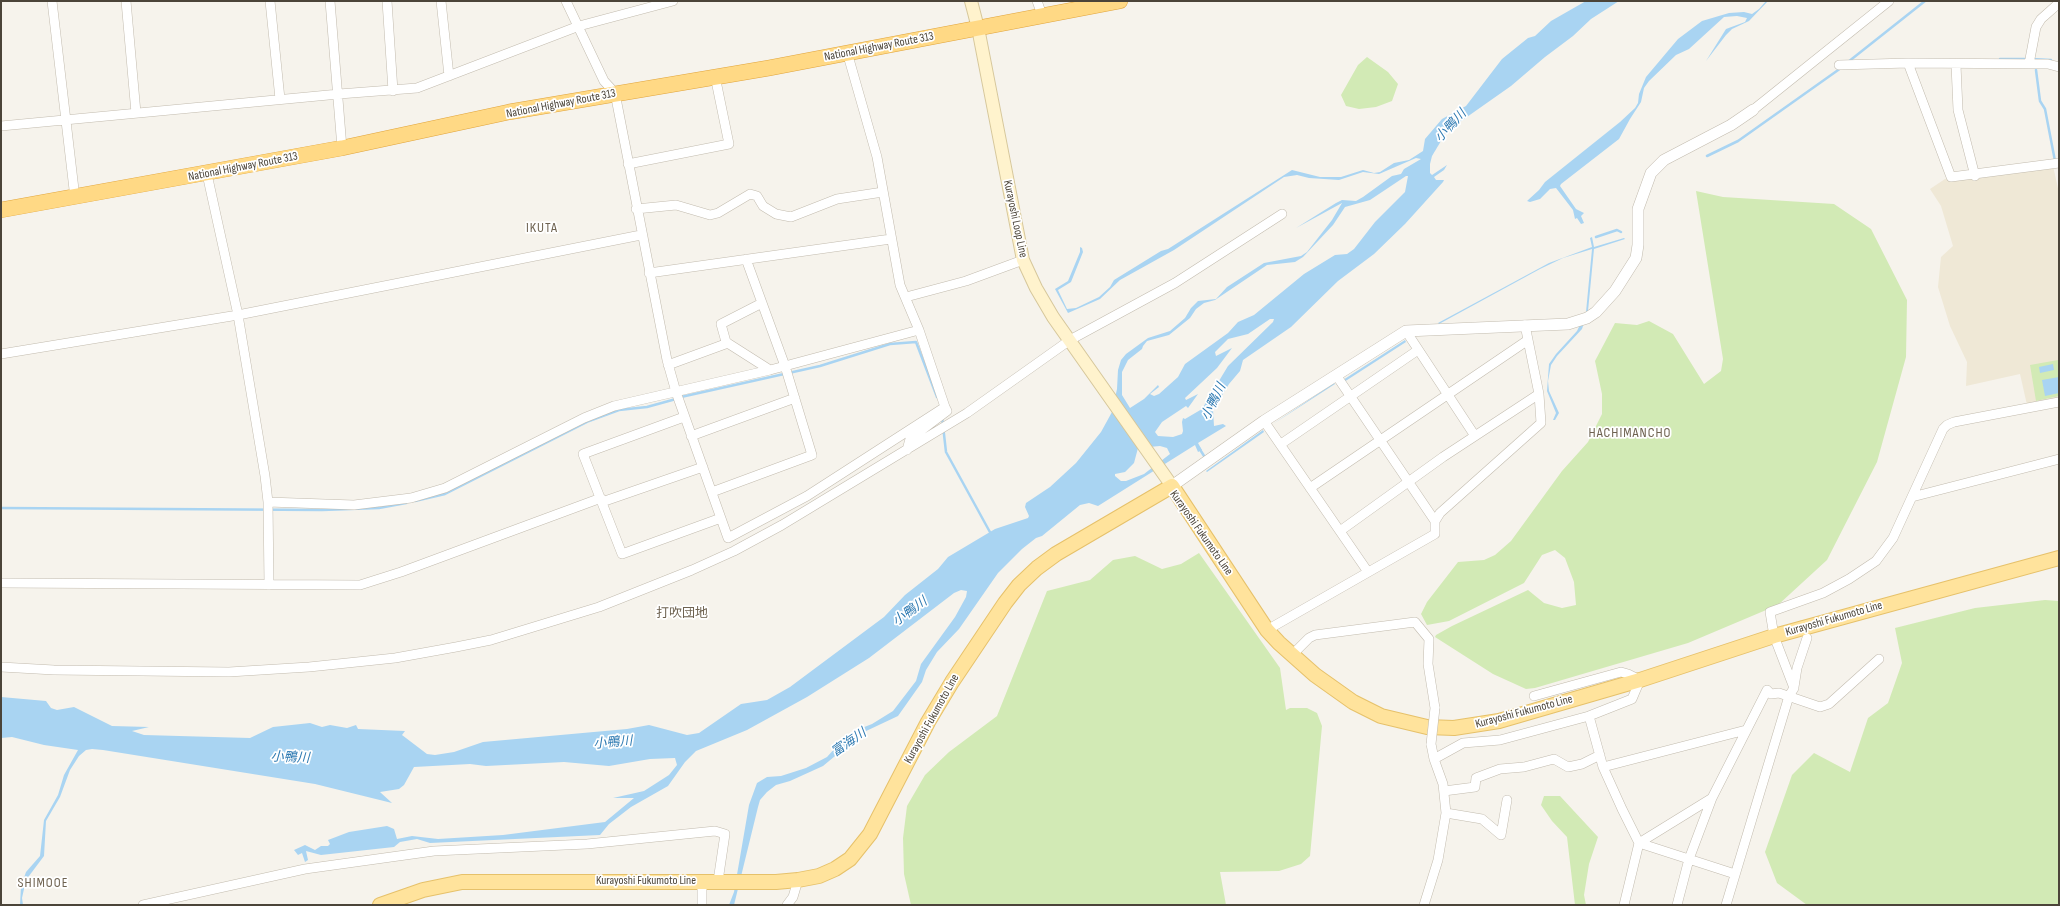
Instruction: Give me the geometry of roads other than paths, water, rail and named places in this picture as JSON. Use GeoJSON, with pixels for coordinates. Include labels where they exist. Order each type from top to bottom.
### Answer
{"type":"FeatureCollection","features":[{"type":"Feature","properties":{"kind":"highway","name":"National Highway Route 313"},"geometry":{"type":"LineString","coordinates":[[1,210],[207,174],[342,148],[509,112],[564,104],[571,101],[978,28],[1039,8],[1120,1]]}},
{"type":"Feature","properties":{"kind":"main road","name":"Kurayoshi Loop Line"},"geometry":{"type":"LineString","coordinates":[[971,1],[978,28],[1023,260],[1039,294],[1160,471],[1172,486]]}},
{"type":"Feature","properties":{"kind":"main road","name":"Kurayoshi Fukumoto Line"},"geometry":{"type":"LineString","coordinates":[[380,905],[423,890],[462,882],[748,882],[798,880],[819,876],[835,869],[850,859],[861,847],[879,820],[928,722],[952,682],[1005,603],[1019,585],[1037,568],[1056,554],[1172,486],[1267,630],[1315,675],[1352,702],[1381,716],[1427,727],[1454,728],[1499,720],[1640,680],[1774,636],[2059,558]]}},
{"type":"Feature","properties":{"kind":"street"},"geometry":{"type":"LineString","coordinates":[[52,1],[75,198]]}},
{"type":"Feature","properties":{"kind":"street"},"geometry":{"type":"LineString","coordinates":[[126,1],[136,113]]}},
{"type":"Feature","properties":{"kind":"street"},"geometry":{"type":"LineString","coordinates":[[270,1],[280,99]]}},
{"type":"Feature","properties":{"kind":"street"},"geometry":{"type":"LineString","coordinates":[[330,1],[339,94],[342,148]]}},
{"type":"Feature","properties":{"kind":"street"},"geometry":{"type":"LineString","coordinates":[[387,1],[393,91]]}},
{"type":"Feature","properties":{"kind":"street"},"geometry":{"type":"LineString","coordinates":[[441,1],[449,76]]}},
{"type":"Feature","properties":{"kind":"street"},"geometry":{"type":"LineString","coordinates":[[566,1],[604,81],[615,93],[641,235],[668,365],[684,416],[728,538],[807,496],[945,407]]}},
{"type":"Feature","properties":{"kind":"street"},"geometry":{"type":"LineString","coordinates":[[1,126],[280,99],[417,88],[579,26],[648,4],[673,1]]}},
{"type":"Feature","properties":{"kind":"street"},"geometry":{"type":"LineString","coordinates":[[1172,486],[1264,421],[1406,331],[1568,324],[1587,318],[1596,312],[1615,291],[1636,258],[1638,245],[1638,209],[1651,174],[1664,160],[1731,125],[1753,110],[1889,1]]}},
{"type":"Feature","properties":{"kind":"street"},"geometry":{"type":"LineString","coordinates":[[2029,64],[2036,27],[2041,19],[2059,3]]}},
{"type":"Feature","properties":{"kind":"street"},"geometry":{"type":"LineString","coordinates":[[847,52],[877,157],[900,285],[919,330],[947,411],[910,439],[907,450]]}},
{"type":"Feature","properties":{"kind":"street"},"geometry":{"type":"LineString","coordinates":[[1840,65],[1908,63],[1956,65],[2048,64],[2059,67]]}},
{"type":"Feature","properties":{"kind":"street"},"geometry":{"type":"LineString","coordinates":[[1908,63],[1951,177],[1974,176],[2059,163]]}},
{"type":"Feature","properties":{"kind":"street"},"geometry":{"type":"LineString","coordinates":[[1956,65],[1958,110],[1974,176]]}},
{"type":"Feature","properties":{"kind":"street"},"geometry":{"type":"LineString","coordinates":[[628,164],[729,144],[715,76]]}},
{"type":"Feature","properties":{"kind":"street"},"geometry":{"type":"LineString","coordinates":[[207,174],[238,315],[268,502],[269,585]]}},
{"type":"Feature","properties":{"kind":"street"},"geometry":{"type":"LineString","coordinates":[[636,209],[676,205],[710,215],[718,213],[750,194],[757,196],[763,206],[776,214],[791,217],[837,199],[883,192]]}},
{"type":"Feature","properties":{"kind":"street"},"geometry":{"type":"LineString","coordinates":[[1,667],[54,670],[229,672],[302,668],[395,658],[491,640],[599,608],[720,558],[782,525],[967,413],[1282,214]]}},
{"type":"Feature","properties":{"kind":"street"},"geometry":{"type":"LineString","coordinates":[[1,354],[238,315],[641,235]]}},
{"type":"Feature","properties":{"kind":"street"},"geometry":{"type":"LineString","coordinates":[[649,273],[891,239]]}},
{"type":"Feature","properties":{"kind":"street"},"geometry":{"type":"LineString","coordinates":[[712,492],[812,455],[785,366],[746,259]]}},
{"type":"Feature","properties":{"kind":"street"},"geometry":{"type":"LineString","coordinates":[[906,297],[966,281],[1023,260]]}},
{"type":"Feature","properties":{"kind":"street"},"geometry":{"type":"LineString","coordinates":[[762,303],[721,324],[728,343],[770,370]]}},
{"type":"Feature","properties":{"kind":"street"},"geometry":{"type":"LineString","coordinates":[[1435,521],[1440,513],[1542,422],[1539,394],[1525,325]]}},
{"type":"Feature","properties":{"kind":"street"},"geometry":{"type":"LineString","coordinates":[[268,502],[354,505],[411,498],[445,488],[584,418],[614,406],[770,370],[919,330]]}},
{"type":"Feature","properties":{"kind":"street"},"geometry":{"type":"LineString","coordinates":[[1406,331],[1475,436]]}},
{"type":"Feature","properties":{"kind":"street"},"geometry":{"type":"LineString","coordinates":[[1310,488],[1528,340]]}},
{"type":"Feature","properties":{"kind":"street"},"geometry":{"type":"LineString","coordinates":[[668,365],[728,343]]}},
{"type":"Feature","properties":{"kind":"street"},"geometry":{"type":"LineString","coordinates":[[1281,444],[1418,350]]}},
{"type":"Feature","properties":{"kind":"street"},"geometry":{"type":"LineString","coordinates":[[1267,630],[1436,534],[1435,521],[1336,376]]}},
{"type":"Feature","properties":{"kind":"street"},"geometry":{"type":"LineString","coordinates":[[1340,531],[1408,482],[1539,394]]}},
{"type":"Feature","properties":{"kind":"street"},"geometry":{"type":"LineString","coordinates":[[691,436],[795,398]]}},
{"type":"Feature","properties":{"kind":"street"},"geometry":{"type":"LineString","coordinates":[[1794,688],[1774,636],[1770,612],[1822,593],[1850,579],[1876,561],[1893,538],[1943,429],[1947,425],[1954,422],[2059,402]]}},
{"type":"Feature","properties":{"kind":"street"},"geometry":{"type":"LineString","coordinates":[[684,416],[583,454],[622,554],[721,518]]}},
{"type":"Feature","properties":{"kind":"street"},"geometry":{"type":"LineString","coordinates":[[1264,421],[1368,572]]}},
{"type":"Feature","properties":{"kind":"street"},"geometry":{"type":"LineString","coordinates":[[1912,497],[2059,459]]}},
{"type":"Feature","properties":{"kind":"street"},"geometry":{"type":"LineString","coordinates":[[1,582],[360,585],[401,572],[601,500],[703,467]]}},
{"type":"Feature","properties":{"kind":"street"},"geometry":{"type":"LineString","coordinates":[[1293,654],[1309,638],[1315,635],[1415,622],[1429,639],[1428,664],[1435,708],[1431,744],[1434,759],[1443,784],[1446,813],[1438,860],[1424,905]]}},
{"type":"Feature","properties":{"kind":"street"},"geometry":{"type":"LineString","coordinates":[[1726,905],[1789,696],[1794,688],[1797,668],[1807,638]]}},
{"type":"Feature","properties":{"kind":"street"},"geometry":{"type":"LineString","coordinates":[[1677,905],[1688,859],[1712,798],[1767,690],[1771,694],[1779,693],[1820,706],[1829,704],[1879,659]]}},
{"type":"Feature","properties":{"kind":"street"},"geometry":{"type":"LineString","coordinates":[[1434,759],[1462,743],[1500,740],[1590,716],[1632,699],[1640,680],[1621,672],[1534,696]]}},
{"type":"Feature","properties":{"kind":"street"},"geometry":{"type":"LineString","coordinates":[[1590,716],[1603,767],[1639,843],[1624,905]]}},
{"type":"Feature","properties":{"kind":"street"},"geometry":{"type":"LineString","coordinates":[[1603,767],[1746,730]]}},
{"type":"Feature","properties":{"kind":"street"},"geometry":{"type":"LineString","coordinates":[[1444,791],[1475,787],[1476,778],[1500,769],[1524,767],[1554,759],[1568,768],[1582,764],[1600,755]]}},
{"type":"Feature","properties":{"kind":"street"},"geometry":{"type":"LineString","coordinates":[[1639,843],[1712,798]]}},
{"type":"Feature","properties":{"kind":"street"},"geometry":{"type":"LineString","coordinates":[[1446,813],[1482,819],[1501,835],[1506,800]]}},
{"type":"Feature","properties":{"kind":"street"},"geometry":{"type":"LineString","coordinates":[[143,905],[305,869],[434,851],[588,844],[715,831],[725,834],[720,881]]}},
{"type":"Feature","properties":{"kind":"street"},"geometry":{"type":"LineString","coordinates":[[1639,843],[1735,874]]}},
{"type":"Feature","properties":{"kind":"street"},"geometry":{"type":"LineString","coordinates":[[787,905],[793,897],[798,880]]}},
{"type":"Feature","properties":{"kind":"street"},"geometry":{"type":"LineString","coordinates":[[702,882],[702,905]]}},
{"type":"Feature","properties":{"kind":"water"},"geometry":{"type":"Polygon","coordinates":[[[1586,1],[1619,1],[1591,19],[1573,36],[1545,57],[1511,86],[1447,131],[1432,156],[1430,164],[1430,173],[1432,175],[1447,165],[1444,170],[1434,177],[1436,180],[1444,180],[1443,182],[1405,224],[1374,254],[1338,281],[1291,327],[1243,360],[1240,371],[1229,384],[1213,410],[1214,426],[1223,424],[1226,426],[1198,443],[1202,450],[1198,452],[1195,445],[1098,506],[1089,503],[1080,505],[1042,536],[1036,538],[1022,549],[998,573],[959,629],[937,652],[926,670],[922,682],[898,716],[864,732],[823,766],[790,781],[776,785],[767,792],[760,800],[734,905],[729,905],[734,892],[749,805],[757,783],[767,777],[781,776],[806,768],[827,757],[846,736],[872,724],[893,711],[916,681],[921,664],[955,617],[966,597],[967,591],[961,590],[954,593],[869,658],[807,697],[747,730],[696,751],[685,762],[668,786],[631,807],[609,824],[600,835],[430,843],[417,839],[400,842],[394,847],[321,855],[306,851],[308,860],[305,862],[302,853],[298,855],[294,850],[305,845],[315,850],[321,846],[328,846],[330,844],[328,840],[349,832],[387,826],[394,829],[397,839],[412,836],[438,839],[503,835],[605,822],[634,798],[613,798],[644,791],[669,775],[677,765],[675,758],[650,759],[609,766],[564,762],[486,766],[470,764],[414,767],[404,785],[399,789],[380,792],[392,803],[315,784],[103,750],[86,750],[79,756],[70,770],[60,797],[46,821],[44,856],[26,880],[22,898],[23,905],[20,905],[21,886],[26,872],[40,856],[44,820],[58,795],[64,775],[78,750],[44,745],[12,737],[1,738],[1,697],[46,701],[51,708],[57,710],[74,707],[112,726],[149,727],[132,731],[144,735],[250,738],[273,727],[310,723],[322,727],[330,725],[347,728],[356,725],[358,729],[405,731],[402,735],[427,754],[435,755],[454,752],[483,742],[627,729],[649,725],[687,735],[699,733],[741,704],[767,700],[790,687],[884,617],[905,595],[938,569],[948,557],[995,529],[1028,518],[1029,516],[1025,507],[1026,503],[1050,487],[1076,463],[1101,432],[1112,412],[1117,389],[1118,370],[1121,360],[1126,354],[1148,338],[1170,331],[1185,318],[1191,308],[1198,301],[1216,299],[1227,287],[1264,263],[1301,256],[1307,252],[1332,220],[1342,203],[1296,228],[1342,200],[1356,201],[1392,176],[1401,174],[1404,169],[1421,159],[1416,158],[1379,174],[1363,172],[1339,180],[1309,178],[1297,175],[1284,177],[1174,250],[1120,280],[1100,299],[1068,313],[1055,289],[1068,281],[1080,252],[1080,247],[1082,248],[1083,252],[1071,282],[1058,290],[1067,309],[1076,308],[1099,297],[1110,287],[1114,280],[1161,251],[1168,249],[1292,170],[1320,177],[1341,177],[1363,170],[1374,173],[1380,172],[1394,163],[1409,160],[1423,151],[1425,139],[1442,119],[1466,106],[1502,59],[1528,38],[1535,36],[1551,21],[1586,1]],[[1408,176],[1370,200],[1345,207],[1333,225],[1303,257],[1295,262],[1267,265],[1215,300],[1204,303],[1196,309],[1190,318],[1169,335],[1147,341],[1142,349],[1128,360],[1122,372],[1122,395],[1130,408],[1144,399],[1158,385],[1159,387],[1150,394],[1154,396],[1159,394],[1178,377],[1185,364],[1228,333],[1238,322],[1254,315],[1304,274],[1335,255],[1347,254],[1354,249],[1375,222],[1405,192],[1408,176]],[[1270,319],[1248,334],[1228,339],[1215,352],[1216,356],[1232,348],[1217,368],[1185,398],[1186,400],[1198,394],[1188,408],[1186,406],[1162,422],[1155,432],[1158,436],[1173,437],[1182,434],[1183,418],[1185,419],[1202,409],[1228,366],[1273,322],[1274,319],[1270,319]],[[1160,446],[1138,448],[1134,463],[1125,472],[1115,474],[1115,476],[1121,481],[1126,481],[1144,474],[1170,454],[1167,448],[1160,446]]]}},
{"type":"Feature","properties":{"kind":"water"},"geometry":{"type":"Polygon","coordinates":[[[1766,1],[1768,1],[1749,21],[1732,29],[1726,35],[1706,61],[1726,29],[1745,22],[1747,18],[1737,16],[1724,17],[1689,49],[1676,55],[1649,81],[1644,88],[1641,102],[1619,139],[1561,184],[1560,186],[1576,209],[1584,213],[1581,216],[1584,223],[1581,224],[1577,218],[1575,219],[1573,210],[1556,188],[1550,189],[1540,199],[1530,202],[1527,201],[1545,182],[1620,122],[1635,108],[1646,77],[1678,39],[1702,21],[1729,13],[1744,12],[1752,14],[1766,1]]]}},
{"type":"Feature","properties":{"kind":"water"},"geometry":{"type":"Polygon","coordinates":[[[1592,237],[1594,247],[1624,238],[1625,239],[1594,249],[1588,311],[1582,329],[1557,356],[1551,365],[1548,381],[1549,391],[1559,413],[1555,420],[1553,420],[1556,413],[1547,391],[1549,364],[1577,331],[1586,312],[1592,249],[1563,258],[1540,269],[1439,324],[1438,323],[1549,263],[1592,247],[1590,238],[1592,237]]]}},
{"type":"Feature","properties":{"kind":"water"},"geometry":{"type":"Polygon","coordinates":[[[1405,340],[1406,342],[1344,382],[1343,380],[1405,340]]]}},
{"type":"Feature","properties":{"kind":"water"},"geometry":{"type":"Polygon","coordinates":[[[2053,364],[2054,370],[2040,373],[2039,367],[2053,364]]]}},
{"type":"Feature","properties":{"kind":"water"},"geometry":{"type":"Polygon","coordinates":[[[2059,377],[2059,393],[2045,396],[2042,380],[2059,377]]]}},
{"type":"Feature","properties":{"kind":"water"},"geometry":{"type":"Polygon","coordinates":[[[1334,383],[1335,384],[1273,424],[1334,383]]]}},
{"type":"Feature","properties":{"kind":"water"},"geometry":{"type":"Polygon","coordinates":[[[1263,430],[1264,432],[1207,472],[1206,471],[1263,430]]]}},
{"type":"Feature","properties":{"kind":"waterway"},"geometry":{"type":"LineString","coordinates":[[1848,62],[1925,1]]}},
{"type":"Feature","properties":{"kind":"waterway"},"geometry":{"type":"LineString","coordinates":[[2000,59],[2027,59]]}},
{"type":"Feature","properties":{"kind":"waterway"},"geometry":{"type":"LineString","coordinates":[[2032,59],[2051,60]]}},
{"type":"Feature","properties":{"kind":"waterway"},"geometry":{"type":"LineString","coordinates":[[1707,156],[1738,141],[1841,68]]}},
{"type":"Feature","properties":{"kind":"waterway"},"geometry":{"type":"LineString","coordinates":[[2036,70],[2040,101],[2045,109],[2055,161]]}},
{"type":"Feature","properties":{"kind":"waterway"},"geometry":{"type":"LineString","coordinates":[[1596,237],[1617,230],[1621,232]]}},
{"type":"Feature","properties":{"kind":"waterway"},"geometry":{"type":"LineString","coordinates":[[681,397],[820,366],[890,344],[916,342],[937,397]]}},
{"type":"Feature","properties":{"kind":"waterway"},"geometry":{"type":"LineString","coordinates":[[415,501],[445,494],[589,421],[619,410],[647,407],[676,399]]}},
{"type":"Feature","properties":{"kind":"waterway"},"geometry":{"type":"LineString","coordinates":[[942,417],[946,452],[991,534]]}},
{"type":"Feature","properties":{"kind":"waterway"},"geometry":{"type":"LineString","coordinates":[[1199,448],[1206,459]]}},
{"type":"Feature","properties":{"kind":"waterway"},"geometry":{"type":"LineString","coordinates":[[1,508],[322,510],[379,508],[406,503]]}},
{"type":"Feature","properties":{"kind":"district","name":"IKUTA"},"geometry":{"type":"Point","coordinates":[542,228]}},
{"type":"Feature","properties":{"kind":"district","name":"HACHIMANCHO"},"geometry":{"type":"Point","coordinates":[1630,433]}},
{"type":"Feature","properties":{"kind":"district","name":"打吹団地"},"geometry":{"type":"Point","coordinates":[682,614]}},
{"type":"Feature","properties":{"kind":"district","name":"SHIMOOE"},"geometry":{"type":"Point","coordinates":[43,883]}},
{"type":"Feature","properties":{"kind":"water label","name":"小鴨川"},"geometry":{"type":"Point","coordinates":[1451,126]}},
{"type":"Feature","properties":{"kind":"water label","name":"小鴨川"},"geometry":{"type":"Point","coordinates":[1214,402]}},
{"type":"Feature","properties":{"kind":"water label","name":"小鴨川"},"geometry":{"type":"Point","coordinates":[910,612]}},
{"type":"Feature","properties":{"kind":"water label","name":"小鴨川"},"geometry":{"type":"Point","coordinates":[613,743]}},
{"type":"Feature","properties":{"kind":"water label","name":"富海川"},"geometry":{"type":"Point","coordinates":[849,743]}},
{"type":"Feature","properties":{"kind":"water label","name":"小鴨川"},"geometry":{"type":"Point","coordinates":[290,758]}}]}
